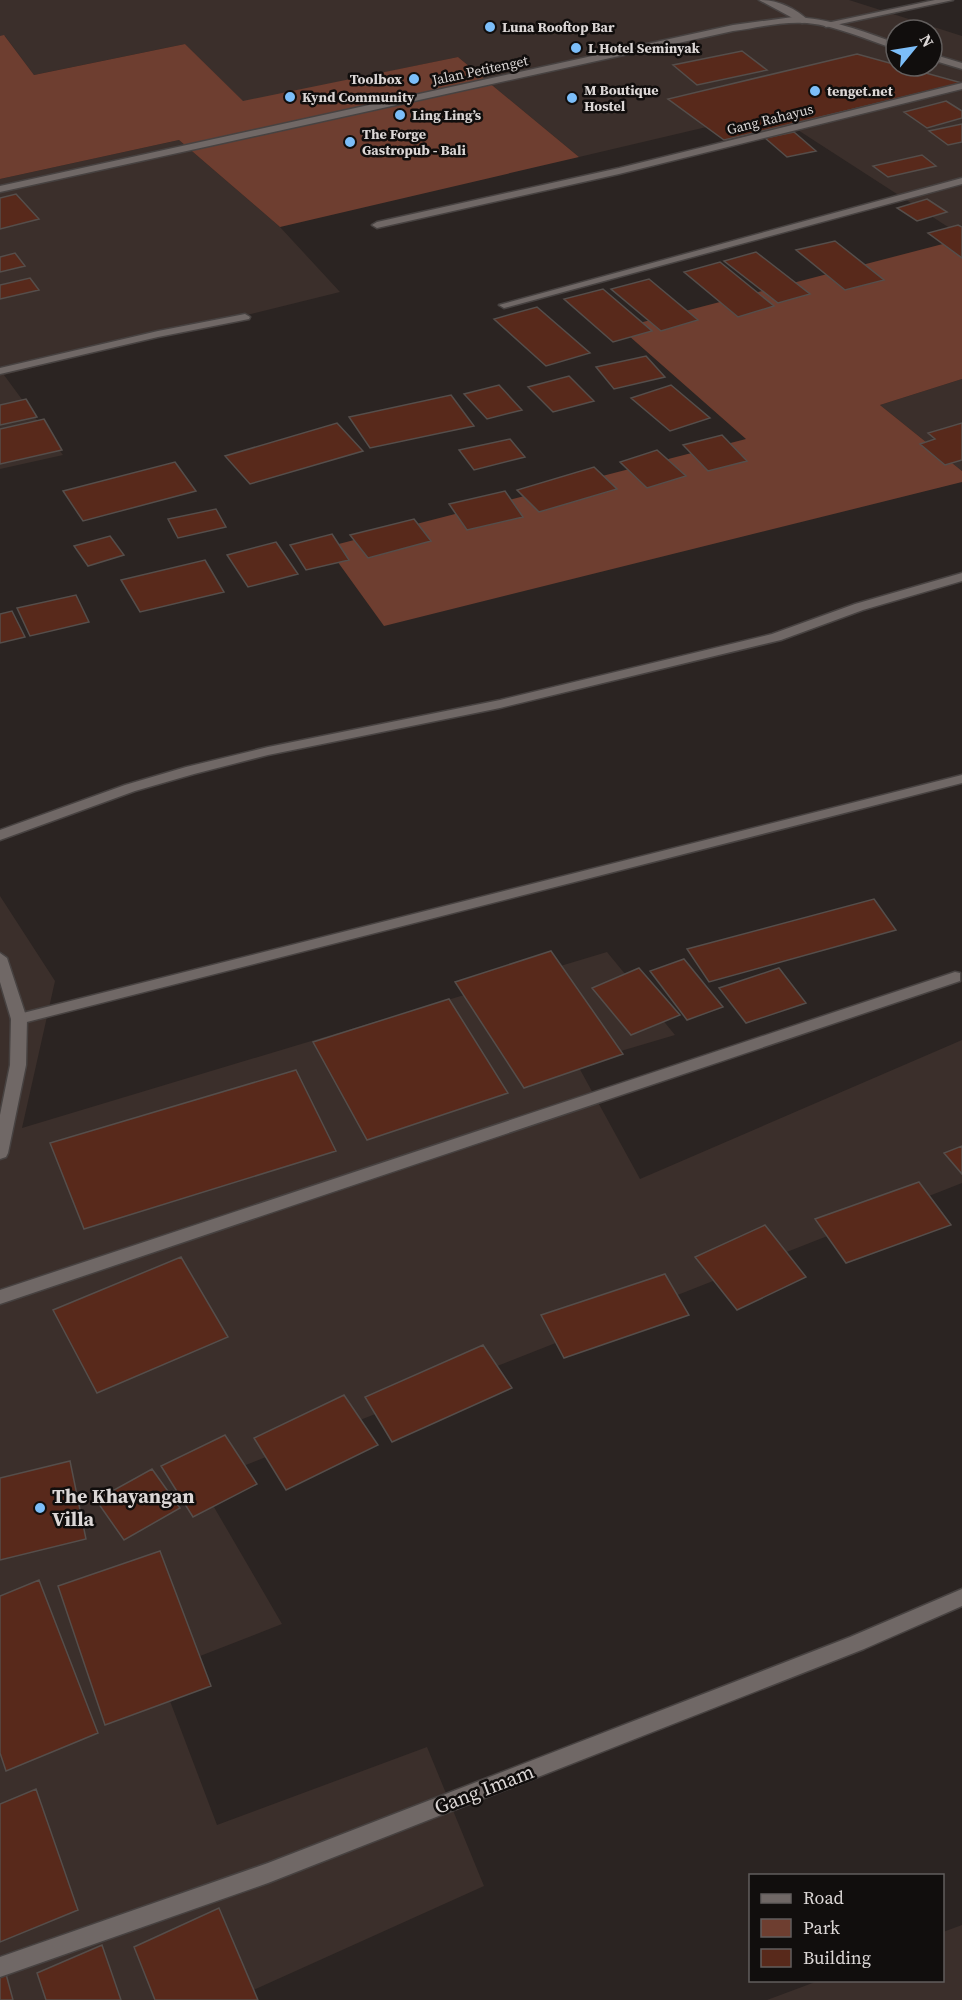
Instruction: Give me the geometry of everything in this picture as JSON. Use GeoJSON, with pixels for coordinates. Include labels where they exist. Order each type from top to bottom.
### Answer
{"type":"FeatureCollection","features":[{"type":"Feature","properties":{"kind":"street"},"geometry":{"type":"LineString","coordinates":[[763,0],[780,6],[805,21]]}},
{"type":"Feature","properties":{"kind":"street"},"geometry":{"type":"LineString","coordinates":[[826,24],[949,0]]}},
{"type":"Feature","properties":{"kind":"street","name":"Jalan Petitenget"},"geometry":{"type":"LineString","coordinates":[[0,189],[733,28],[805,21],[826,24],[884,42]]}},
{"type":"Feature","properties":{"kind":"street"},"geometry":{"type":"LineString","coordinates":[[944,60],[960,65]]}},
{"type":"Feature","properties":{"kind":"street","name":"Gang Rahayus"},"geometry":{"type":"LineString","coordinates":[[377,225],[619,171],[962,86]]}},
{"type":"Feature","properties":{"kind":"street"},"geometry":{"type":"LineString","coordinates":[[504,305],[962,181]]}},
{"type":"Feature","properties":{"kind":"street"},"geometry":{"type":"LineString","coordinates":[[0,371],[158,334],[245,317]]}},
{"type":"Feature","properties":{"kind":"street"},"geometry":{"type":"LineString","coordinates":[[0,835],[130,788],[191,771],[268,751],[500,704],[776,637],[859,607],[962,576]]}},
{"type":"Feature","properties":{"kind":"street"},"geometry":{"type":"LineString","coordinates":[[19,1019],[962,779]]}},
{"type":"Feature","properties":{"kind":"street"},"geometry":{"type":"LineString","coordinates":[[0,958],[19,1019],[18,1065],[0,1153]]}},
{"type":"Feature","properties":{"kind":"street"},"geometry":{"type":"LineString","coordinates":[[0,1297],[955,977]]}},
{"type":"Feature","properties":{"kind":"street","name":"Gang Imam"},"geometry":{"type":"LineString","coordinates":[[0,1967],[268,1873],[857,1643],[962,1597]]}},
{"type":"Feature","properties":{"kind":"shaded area"},"geometry":{"type":"Polygon","coordinates":[[[0,0],[849,0],[906,18],[884,18],[884,78],[944,78],[944,30],[962,36],[962,236],[770,112],[579,157],[458,57],[243,102],[185,44],[34,75],[5,36],[0,36],[0,0]]]}},
{"type":"Feature","properties":{"kind":"shaded area"},"geometry":{"type":"Polygon","coordinates":[[[179,140],[280,227],[340,292],[4,375],[63,455],[0,469],[0,179],[179,140]]]}},
{"type":"Feature","properties":{"kind":"shaded area"},"geometry":{"type":"Polygon","coordinates":[[[962,379],[962,471],[880,405],[962,379]]]}},
{"type":"Feature","properties":{"kind":"shaded area"},"geometry":{"type":"Polygon","coordinates":[[[0,896],[55,981],[22,1128],[607,952],[675,1035],[577,1064],[640,1179],[962,1040],[962,1183],[200,1483],[282,1624],[159,1672],[217,1825],[427,1747],[484,1886],[231,2000],[0,2000],[0,896]]]}},
{"type":"Feature","properties":{"kind":"shaded area"},"geometry":{"type":"Polygon","coordinates":[[[962,1925],[962,2000],[767,2000],[815,1982],[944,1982],[944,1932],[962,1925]]]}},
{"type":"Feature","properties":{"kind":"green space"},"geometry":{"type":"Polygon","coordinates":[[[4,35],[34,75],[185,44],[243,101],[458,57],[579,157],[280,227],[179,140],[0,179],[0,36],[4,35]]]}},
{"type":"Feature","properties":{"kind":"green space"},"geometry":{"type":"Polygon","coordinates":[[[962,239],[962,379],[880,405],[962,471],[962,482],[384,626],[327,547],[746,439],[620,328],[962,239]]]}},
{"type":"Feature","properties":{"kind":"building"},"geometry":{"type":"Polygon","coordinates":[[[742,51],[767,70],[697,85],[673,65],[742,51]]]}},
{"type":"Feature","properties":{"kind":"building","name":"tenget.net"},"geometry":{"type":"Polygon","coordinates":[[[857,54],[884,61],[884,78],[944,78],[962,83],[724,140],[668,99],[857,54]]]}},
{"type":"Feature","properties":{"kind":"building"},"geometry":{"type":"Polygon","coordinates":[[[946,101],[962,111],[962,118],[927,128],[904,112],[946,101]]]}},
{"type":"Feature","properties":{"kind":"building"},"geometry":{"type":"Polygon","coordinates":[[[962,124],[962,142],[948,145],[929,131],[962,124]]]}},
{"type":"Feature","properties":{"kind":"building"},"geometry":{"type":"Polygon","coordinates":[[[794,132],[816,151],[787,157],[765,138],[794,132]]]}},
{"type":"Feature","properties":{"kind":"building"},"geometry":{"type":"Polygon","coordinates":[[[922,155],[936,166],[888,177],[873,166],[922,155]]]}},
{"type":"Feature","properties":{"kind":"building"},"geometry":{"type":"Polygon","coordinates":[[[16,194],[39,219],[0,229],[0,198],[16,194]]]}},
{"type":"Feature","properties":{"kind":"building"},"geometry":{"type":"Polygon","coordinates":[[[927,199],[947,212],[917,221],[897,208],[927,199]]]}},
{"type":"Feature","properties":{"kind":"building"},"geometry":{"type":"Polygon","coordinates":[[[958,225],[962,227],[962,258],[928,233],[958,225]]]}},
{"type":"Feature","properties":{"kind":"building"},"geometry":{"type":"Polygon","coordinates":[[[835,241],[884,280],[845,290],[796,250],[835,241]]]}},
{"type":"Feature","properties":{"kind":"building"},"geometry":{"type":"Polygon","coordinates":[[[756,252],[810,294],[778,303],[724,261],[756,252]]]}},
{"type":"Feature","properties":{"kind":"building"},"geometry":{"type":"Polygon","coordinates":[[[15,253],[25,266],[0,272],[0,257],[15,253]]]}},
{"type":"Feature","properties":{"kind":"building"},"geometry":{"type":"Polygon","coordinates":[[[720,262],[774,306],[738,317],[684,272],[720,262]]]}},
{"type":"Feature","properties":{"kind":"building"},"geometry":{"type":"Polygon","coordinates":[[[30,278],[39,290],[0,299],[0,285],[30,278]]]}},
{"type":"Feature","properties":{"kind":"building"},"geometry":{"type":"Polygon","coordinates":[[[649,279],[698,320],[661,331],[611,289],[649,279]]]}},
{"type":"Feature","properties":{"kind":"building"},"geometry":{"type":"Polygon","coordinates":[[[603,289],[652,331],[613,342],[564,299],[603,289]]]}},
{"type":"Feature","properties":{"kind":"building"},"geometry":{"type":"Polygon","coordinates":[[[537,307],[590,353],[546,366],[494,319],[537,307]]]}},
{"type":"Feature","properties":{"kind":"building"},"geometry":{"type":"Polygon","coordinates":[[[646,356],[665,377],[614,389],[596,367],[646,356]]]}},
{"type":"Feature","properties":{"kind":"building"},"geometry":{"type":"Polygon","coordinates":[[[569,376],[594,401],[553,412],[528,387],[569,376]]]}},
{"type":"Feature","properties":{"kind":"building"},"geometry":{"type":"Polygon","coordinates":[[[499,385],[522,410],[487,419],[464,394],[499,385]]]}},
{"type":"Feature","properties":{"kind":"building"},"geometry":{"type":"Polygon","coordinates":[[[671,385],[710,418],[670,431],[631,398],[671,385]]]}},
{"type":"Feature","properties":{"kind":"building"},"geometry":{"type":"Polygon","coordinates":[[[451,395],[474,426],[370,448],[349,417],[451,395]]]}},
{"type":"Feature","properties":{"kind":"building"},"geometry":{"type":"Polygon","coordinates":[[[26,399],[37,417],[0,425],[0,405],[26,399]]]}},
{"type":"Feature","properties":{"kind":"building"},"geometry":{"type":"Polygon","coordinates":[[[44,419],[62,450],[0,464],[0,429],[44,419]]]}},
{"type":"Feature","properties":{"kind":"building"},"geometry":{"type":"Polygon","coordinates":[[[337,423],[363,451],[250,484],[225,456],[337,423]]]}},
{"type":"Feature","properties":{"kind":"building"},"geometry":{"type":"Polygon","coordinates":[[[962,423],[962,460],[945,465],[920,444],[935,439],[928,433],[962,423]]]}},
{"type":"Feature","properties":{"kind":"building"},"geometry":{"type":"Polygon","coordinates":[[[722,435],[747,461],[708,471],[683,445],[722,435]]]}},
{"type":"Feature","properties":{"kind":"building"},"geometry":{"type":"Polygon","coordinates":[[[510,439],[525,457],[474,470],[459,450],[510,439]]]}},
{"type":"Feature","properties":{"kind":"building"},"geometry":{"type":"Polygon","coordinates":[[[657,450],[686,476],[647,488],[620,462],[657,450]]]}},
{"type":"Feature","properties":{"kind":"building"},"geometry":{"type":"Polygon","coordinates":[[[175,462],[196,491],[83,521],[63,491],[175,462]]]}},
{"type":"Feature","properties":{"kind":"building"},"geometry":{"type":"Polygon","coordinates":[[[594,467],[617,489],[539,512],[517,490],[594,467]]]}},
{"type":"Feature","properties":{"kind":"building"},"geometry":{"type":"Polygon","coordinates":[[[505,491],[523,517],[467,530],[449,504],[505,491]]]}},
{"type":"Feature","properties":{"kind":"building"},"geometry":{"type":"Polygon","coordinates":[[[216,509],[226,527],[178,538],[168,519],[216,509]]]}},
{"type":"Feature","properties":{"kind":"building"},"geometry":{"type":"Polygon","coordinates":[[[414,519],[431,541],[368,558],[350,535],[414,519]]]}},
{"type":"Feature","properties":{"kind":"building"},"geometry":{"type":"Polygon","coordinates":[[[332,534],[349,560],[306,570],[290,545],[332,534]]]}},
{"type":"Feature","properties":{"kind":"building"},"geometry":{"type":"Polygon","coordinates":[[[110,536],[124,555],[88,566],[74,546],[110,536]]]}},
{"type":"Feature","properties":{"kind":"building"},"geometry":{"type":"Polygon","coordinates":[[[276,542],[298,574],[248,587],[227,555],[276,542]]]}},
{"type":"Feature","properties":{"kind":"building"},"geometry":{"type":"Polygon","coordinates":[[[205,560],[224,592],[140,612],[121,580],[205,560]]]}},
{"type":"Feature","properties":{"kind":"building"},"geometry":{"type":"Polygon","coordinates":[[[76,595],[89,622],[30,636],[17,608],[76,595]]]}},
{"type":"Feature","properties":{"kind":"building"},"geometry":{"type":"Polygon","coordinates":[[[12,611],[25,637],[0,643],[0,614],[12,611]]]}},
{"type":"Feature","properties":{"kind":"building"},"geometry":{"type":"Polygon","coordinates":[[[874,899],[896,930],[709,982],[687,949],[874,899]]]}},
{"type":"Feature","properties":{"kind":"building"},"geometry":{"type":"Polygon","coordinates":[[[551,951],[623,1054],[524,1088],[455,982],[551,951]]]}},
{"type":"Feature","properties":{"kind":"building"},"geometry":{"type":"Polygon","coordinates":[[[684,959],[723,1007],[687,1020],[650,971],[684,959]]]}},
{"type":"Feature","properties":{"kind":"building"},"geometry":{"type":"Polygon","coordinates":[[[639,968],[680,1015],[631,1035],[592,988],[639,968]]]}},
{"type":"Feature","properties":{"kind":"building"},"geometry":{"type":"Polygon","coordinates":[[[779,968],[806,1003],[746,1023],[719,988],[779,968]]]}},
{"type":"Feature","properties":{"kind":"building"},"geometry":{"type":"Polygon","coordinates":[[[449,999],[508,1093],[367,1140],[313,1042],[449,999]]]}},
{"type":"Feature","properties":{"kind":"building"},"geometry":{"type":"Polygon","coordinates":[[[296,1070],[336,1151],[84,1229],[50,1143],[296,1070]]]}},
{"type":"Feature","properties":{"kind":"building"},"geometry":{"type":"Polygon","coordinates":[[[962,1146],[962,1174],[944,1153],[962,1146]]]}},
{"type":"Feature","properties":{"kind":"building"},"geometry":{"type":"Polygon","coordinates":[[[919,1182],[951,1225],[846,1263],[815,1219],[919,1182]]]}},
{"type":"Feature","properties":{"kind":"building"},"geometry":{"type":"Polygon","coordinates":[[[765,1225],[806,1277],[737,1310],[695,1257],[765,1225]]]}},
{"type":"Feature","properties":{"kind":"building"},"geometry":{"type":"Polygon","coordinates":[[[181,1257],[228,1337],[97,1393],[53,1310],[181,1257]]]}},
{"type":"Feature","properties":{"kind":"building"},"geometry":{"type":"Polygon","coordinates":[[[665,1274],[689,1315],[564,1358],[541,1315],[665,1274]]]}},
{"type":"Feature","properties":{"kind":"building"},"geometry":{"type":"Polygon","coordinates":[[[483,1345],[512,1388],[392,1442],[365,1397],[483,1345]]]}},
{"type":"Feature","properties":{"kind":"building"},"geometry":{"type":"Polygon","coordinates":[[[344,1395],[378,1445],[286,1490],[254,1438],[344,1395]]]}},
{"type":"Feature","properties":{"kind":"building"},"geometry":{"type":"Polygon","coordinates":[[[225,1435],[257,1484],[193,1517],[161,1466],[225,1435]]]}},
{"type":"Feature","properties":{"kind":"building","name":"The Khayangan Villa"},"geometry":{"type":"Polygon","coordinates":[[[70,1461],[86,1539],[0,1560],[0,1478],[70,1461]]]}},
{"type":"Feature","properties":{"kind":"building"},"geometry":{"type":"Polygon","coordinates":[[[152,1469],[180,1508],[124,1540],[96,1500],[152,1469]]]}},
{"type":"Feature","properties":{"kind":"building"},"geometry":{"type":"Polygon","coordinates":[[[160,1551],[211,1686],[105,1725],[58,1586],[160,1551]]]}},
{"type":"Feature","properties":{"kind":"building"},"geometry":{"type":"Polygon","coordinates":[[[39,1580],[98,1733],[6,1771],[0,1753],[0,1596],[39,1580]]]}},
{"type":"Feature","properties":{"kind":"building"},"geometry":{"type":"Polygon","coordinates":[[[36,1789],[78,1910],[0,1942],[0,1804],[36,1789]]]}},
{"type":"Feature","properties":{"kind":"building"},"geometry":{"type":"Polygon","coordinates":[[[219,1908],[258,2000],[155,2000],[134,1947],[219,1908]]]}},
{"type":"Feature","properties":{"kind":"building"},"geometry":{"type":"Polygon","coordinates":[[[102,1945],[121,2000],[46,2000],[37,1973],[102,1945]]]}},
{"type":"Feature","properties":{"kind":"building"},"geometry":{"type":"Polygon","coordinates":[[[6,1974],[13,2000],[0,2000],[0,1977],[6,1974]]]}},
{"type":"Feature","properties":{"kind":"place","name":"Luna Rooftop Bar"},"geometry":{"type":"Point","coordinates":[490,27]}},
{"type":"Feature","properties":{"kind":"place","name":"L Hotel Seminyak"},"geometry":{"type":"Point","coordinates":[576,48]}},
{"type":"Feature","properties":{"kind":"place","name":"Toolbox"},"geometry":{"type":"Point","coordinates":[414,79]}},
{"type":"Feature","properties":{"kind":"place","name":"tenget.net"},"geometry":{"type":"Point","coordinates":[815,91]}},
{"type":"Feature","properties":{"kind":"place","name":"Kynd Community"},"geometry":{"type":"Point","coordinates":[290,97]}},
{"type":"Feature","properties":{"kind":"place","name":"M Boutique Hostel"},"geometry":{"type":"Point","coordinates":[572,98]}},
{"type":"Feature","properties":{"kind":"place","name":"Ling Ling’s"},"geometry":{"type":"Point","coordinates":[400,115]}},
{"type":"Feature","properties":{"kind":"place","name":"The Forge Gastropub - Bali"},"geometry":{"type":"Point","coordinates":[350,142]}},
{"type":"Feature","properties":{"kind":"place","name":"The Khayangan Villa"},"geometry":{"type":"Point","coordinates":[40,1508]}}]}
